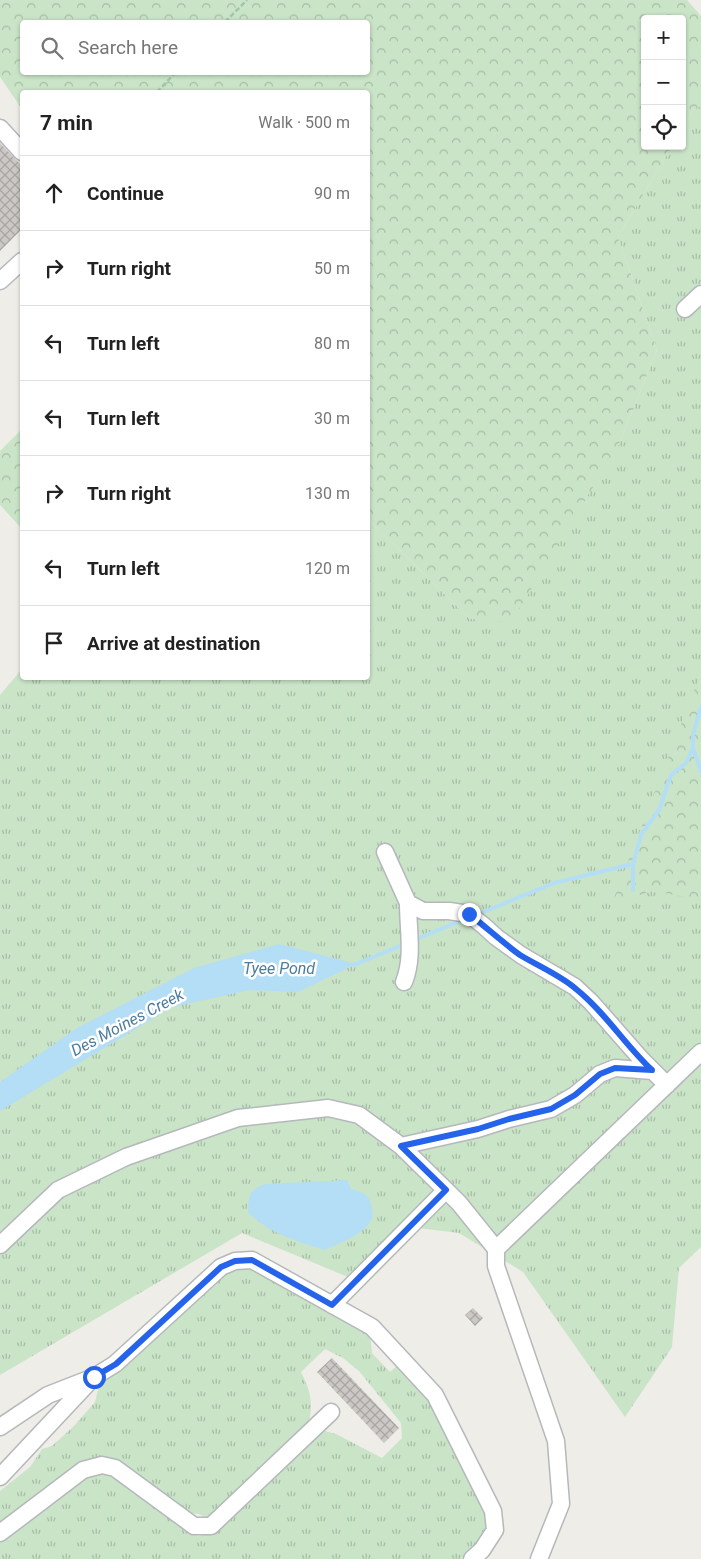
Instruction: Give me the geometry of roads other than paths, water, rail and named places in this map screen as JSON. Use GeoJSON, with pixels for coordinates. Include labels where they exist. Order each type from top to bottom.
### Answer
{"type":"FeatureCollection","features":[{"type":"Feature","properties":{"kind":"lane"},"geometry":{"type":"LineString","coordinates":[[0,128],[20,150]]}},
{"type":"Feature","properties":{"kind":"lane"},"geometry":{"type":"LineString","coordinates":[[0,281],[20,263]]}},
{"type":"Feature","properties":{"kind":"lane"},"geometry":{"type":"LineString","coordinates":[[685,310],[701,294]]}},
{"type":"Feature","properties":{"kind":"lane"},"geometry":{"type":"LineString","coordinates":[[386,852],[408,904],[410,952],[409,970],[404,982]]}},
{"type":"Feature","properties":{"kind":"lane"},"geometry":{"type":"LineString","coordinates":[[408,904],[422,911],[449,910],[469,914],[521,955],[575,987],[667,1085]]}},
{"type":"Feature","properties":{"kind":"lane"},"geometry":{"type":"LineString","coordinates":[[496,1249],[701,1052]]}},
{"type":"Feature","properties":{"kind":"lane"},"geometry":{"type":"LineString","coordinates":[[401,1146],[478,1129],[551,1109],[575,1095],[600,1074],[615,1068],[652,1070]]}},
{"type":"Feature","properties":{"kind":"lane"},"geometry":{"type":"LineString","coordinates":[[0,1245],[58,1190],[126,1157],[238,1118],[328,1108],[359,1115],[401,1146],[446,1190],[459,1203],[496,1249],[496,1266],[556,1441],[561,1504],[539,1559]]}},
{"type":"Feature","properties":{"kind":"lane"},"geometry":{"type":"LineString","coordinates":[[332,1305],[446,1190]]}},
{"type":"Feature","properties":{"kind":"lane"},"geometry":{"type":"LineString","coordinates":[[0,1427],[48,1395],[94,1377],[116,1364],[221,1267],[235,1261],[252,1260],[372,1327],[435,1395],[493,1511],[495,1530],[482,1550],[472,1559]]}},
{"type":"Feature","properties":{"kind":"lane"},"geometry":{"type":"LineString","coordinates":[[0,1477],[94,1377]]}},
{"type":"Feature","properties":{"kind":"lane"},"geometry":{"type":"LineString","coordinates":[[0,1533],[83,1470],[102,1465],[115,1468],[194,1526],[211,1526],[331,1412]]}},
{"type":"Feature","properties":{"kind":"water","name":"Tyee Pond"},"geometry":{"type":"Polygon","coordinates":[[[279,944],[356,964],[298,992],[250,990],[172,1007],[0,1111],[0,1082],[77,1028],[194,968],[279,944]]]}},
{"type":"Feature","properties":{"kind":"water"},"geometry":{"type":"Polygon","coordinates":[[[347,1180],[351,1189],[361,1192],[368,1197],[373,1214],[372,1218],[368,1225],[358,1234],[325,1250],[274,1231],[248,1212],[251,1193],[256,1188],[266,1184],[347,1180]]]}},
{"type":"Feature","properties":{"kind":"waterway","name":"Des Moines Creek"},"geometry":{"type":"LineString","coordinates":[[633,890],[633,864],[641,835],[659,810],[671,775],[686,763],[693,748],[693,735],[701,707]]}},
{"type":"Feature","properties":{"kind":"waterway","name":"Des Moines Creek"},"geometry":{"type":"LineString","coordinates":[[693,748],[701,771]]}},
{"type":"Feature","properties":{"kind":"waterway","name":"Des Moines Creek"},"geometry":{"type":"LineString","coordinates":[[476,915],[554,883],[633,864]]}},
{"type":"Feature","properties":{"kind":"waterway","name":"Des Moines Creek"},"geometry":{"type":"LineString","coordinates":[[414,940],[465,919]]}},
{"type":"Feature","properties":{"kind":"waterway","name":"Des Moines Creek"},"geometry":{"type":"LineString","coordinates":[[351,965],[405,944]]}}]}
